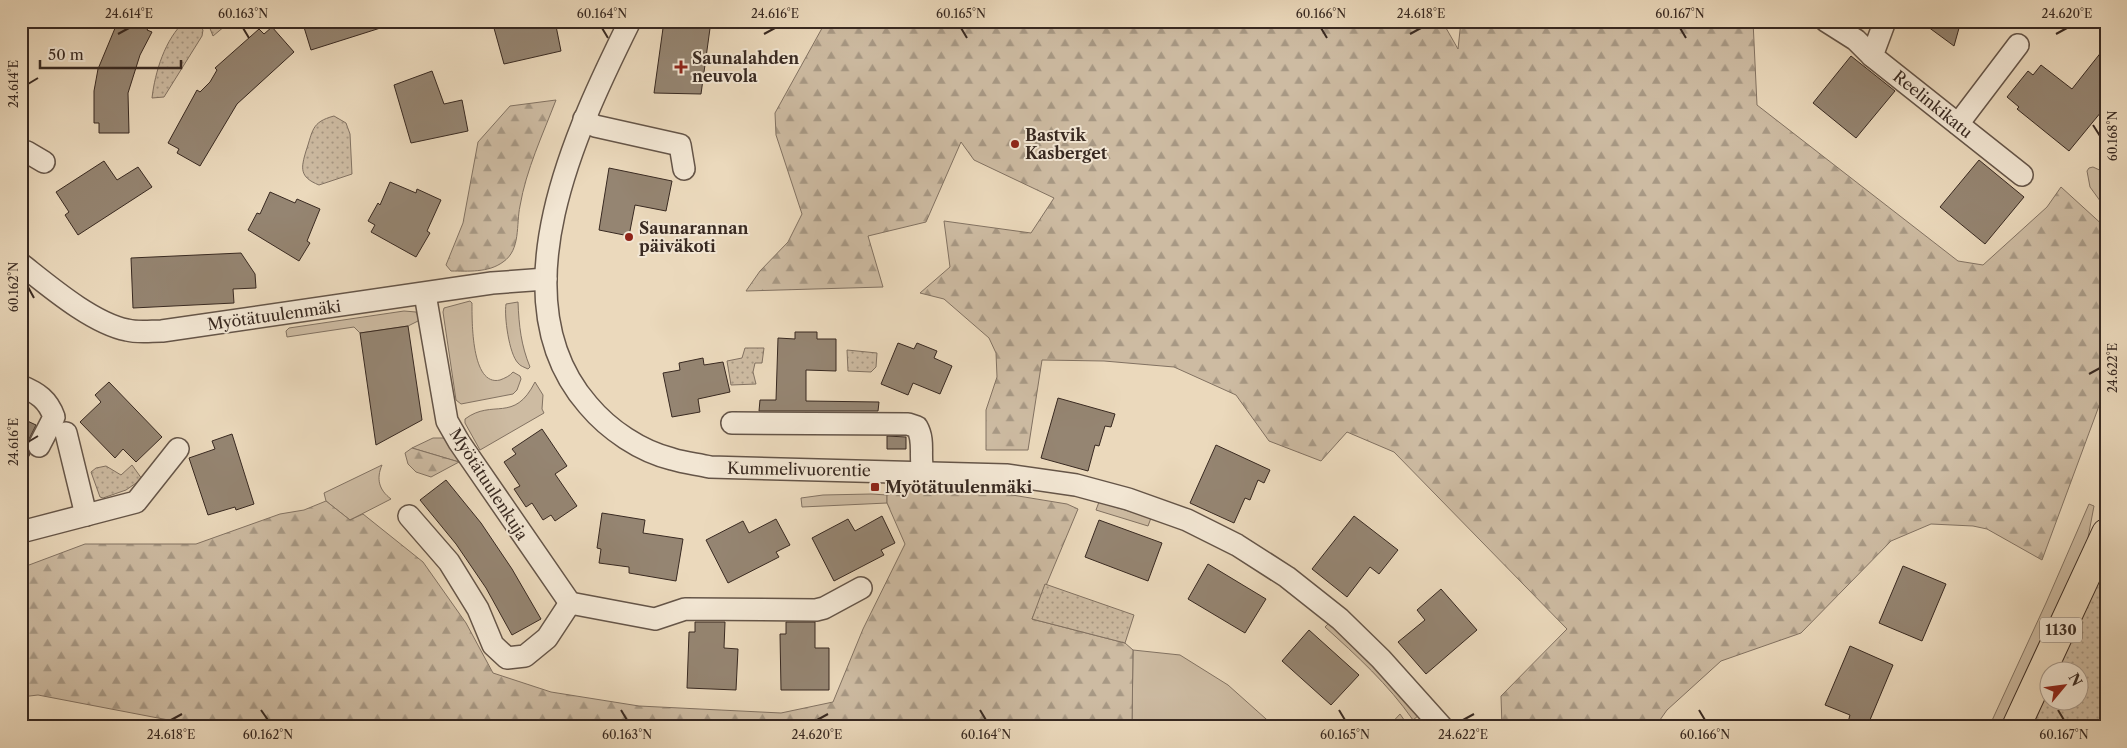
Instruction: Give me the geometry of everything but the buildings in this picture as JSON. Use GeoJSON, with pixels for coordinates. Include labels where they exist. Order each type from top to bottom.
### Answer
{"type":"FeatureCollection","features":[{"type":"Feature","properties":{"kind":"main road","name":"1130"},"geometry":{"type":"LineString","coordinates":[[2016,727],[2106,533]]}},
{"type":"Feature","properties":{"kind":"street","name":"Kummelivuorentie"},"geometry":{"type":"LineString","coordinates":[[630,21],[584,119],[556,208],[548,250],[546,279],[551,332],[561,364],[569,380],[598,417],[614,432],[643,448],[671,459],[710,466],[1006,475],[1076,485],[1128,499],[1187,520],[1237,545],[1302,589],[1340,619],[1381,659],[1442,727]]}},
{"type":"Feature","properties":{"kind":"street","name":"Reelinkikatu"},"geometry":{"type":"LineString","coordinates":[[1826,21],[1856,40],[1921,105],[1958,124],[2022,175]]}},
{"type":"Feature","properties":{"kind":"street"},"geometry":{"type":"LineString","coordinates":[[1872,56],[1885,21]]}},
{"type":"Feature","properties":{"kind":"street"},"geometry":{"type":"LineString","coordinates":[[1958,124],[2018,45]]}},
{"type":"Feature","properties":{"kind":"street"},"geometry":{"type":"LineString","coordinates":[[584,119],[595,126],[680,146],[684,169]]}},
{"type":"Feature","properties":{"kind":"street","name":"Myötätuulenmäki"},"geometry":{"type":"LineString","coordinates":[[21,264],[55,291],[109,325],[128,331],[162,332],[492,283],[546,279]]}},
{"type":"Feature","properties":{"kind":"street","name":"Myötätuulenkuja"},"geometry":{"type":"LineString","coordinates":[[425,294],[448,421],[465,450],[570,604]]}},
{"type":"Feature","properties":{"kind":"street"},"geometry":{"type":"LineString","coordinates":[[21,386],[42,396],[50,406],[54,418],[39,446]]}},
{"type":"Feature","properties":{"kind":"street"},"geometry":{"type":"LineString","coordinates":[[732,423],[908,424],[917,427],[922,436],[920,460],[923,472]]}},
{"type":"Feature","properties":{"kind":"street"},"geometry":{"type":"LineString","coordinates":[[66,434],[86,515]]}},
{"type":"Feature","properties":{"kind":"street"},"geometry":{"type":"LineString","coordinates":[[21,532],[136,502],[178,449]]}},
{"type":"Feature","properties":{"kind":"street"},"geometry":{"type":"LineString","coordinates":[[409,516],[449,562],[478,609],[492,645],[507,658],[525,656],[546,638],[570,604],[655,619],[685,610],[816,610],[824,608],[860,588]]}},
{"type":"Feature","properties":{"kind":"street","name":"Kummelivuorentie"},"geometry":{"type":"LineString","coordinates":[[1423,708],[1432,727]]}},
{"type":"Feature","properties":{"kind":"green space"},"geometry":{"type":"Polygon","coordinates":[[[185,21],[197,22],[203,30],[202,36],[164,97],[152,98],[162,56],[172,37],[185,21]]]}},
{"type":"Feature","properties":{"kind":"green space"},"geometry":{"type":"Polygon","coordinates":[[[207,21],[231,21],[213,36],[207,21]]]}},
{"type":"Feature","properties":{"kind":"green space"},"geometry":{"type":"Polygon","coordinates":[[[826,21],[1442,21],[1458,49],[1461,21],[1753,21],[1757,105],[1958,261],[1983,265],[2047,207],[2061,187],[2106,228],[2106,387],[2042,560],[1987,529],[1973,526],[1931,524],[1891,541],[1801,633],[1721,661],[1667,710],[1655,727],[1502,727],[1501,696],[1567,629],[1394,452],[1347,432],[1321,461],[1269,441],[1236,395],[1174,367],[1104,361],[1042,360],[1028,450],[986,450],[986,410],[997,377],[996,353],[989,338],[944,299],[920,293],[950,267],[944,221],[1031,233],[1054,198],[974,160],[961,142],[926,222],[868,236],[883,287],[746,291],[760,271],[788,242],[802,214],[776,135],[775,113],[826,21]]]}},
{"type":"Feature","properties":{"kind":"green space"},"geometry":{"type":"Polygon","coordinates":[[[556,100],[526,179],[513,251],[503,262],[491,268],[478,271],[451,271],[446,265],[463,223],[478,142],[510,106],[556,100]]]}},
{"type":"Feature","properties":{"kind":"green space"},"geometry":{"type":"Polygon","coordinates":[[[334,116],[346,123],[350,134],[352,174],[319,185],[312,182],[305,175],[303,162],[314,128],[326,118],[334,116]]]}},
{"type":"Feature","properties":{"kind":"green space"},"geometry":{"type":"Polygon","coordinates":[[[2093,167],[2106,173],[2106,209],[2090,187],[2087,171],[2093,167]]]}},
{"type":"Feature","properties":{"kind":"green space"},"geometry":{"type":"Polygon","coordinates":[[[470,301],[472,303],[475,350],[483,373],[490,379],[500,380],[513,372],[520,376],[521,379],[517,390],[513,394],[461,404],[456,400],[443,312],[444,308],[470,301]]]}},
{"type":"Feature","properties":{"kind":"green space"},"geometry":{"type":"Polygon","coordinates":[[[518,302],[521,335],[530,367],[528,369],[520,365],[515,358],[508,335],[506,304],[518,302]]]}},
{"type":"Feature","properties":{"kind":"green space"},"geometry":{"type":"Polygon","coordinates":[[[404,311],[416,312],[420,320],[408,326],[360,333],[354,327],[287,337],[286,331],[289,328],[404,311]]]}},
{"type":"Feature","properties":{"kind":"green space"},"geometry":{"type":"Polygon","coordinates":[[[745,348],[764,348],[762,363],[755,363],[753,372],[756,384],[731,385],[727,361],[742,358],[745,348]]]}},
{"type":"Feature","properties":{"kind":"green space"},"geometry":{"type":"Polygon","coordinates":[[[847,350],[877,353],[876,367],[871,372],[848,371],[847,350]]]}},
{"type":"Feature","properties":{"kind":"green space"},"geometry":{"type":"Polygon","coordinates":[[[535,382],[543,395],[542,409],[544,413],[480,450],[465,423],[465,419],[485,410],[511,407],[519,403],[527,395],[535,382]]]}},
{"type":"Feature","properties":{"kind":"green space"},"geometry":{"type":"Polygon","coordinates":[[[433,438],[445,438],[459,462],[412,448],[433,438]]]}},
{"type":"Feature","properties":{"kind":"green space"},"geometry":{"type":"Polygon","coordinates":[[[412,448],[459,462],[431,477],[416,472],[408,464],[405,453],[412,448]]]}},
{"type":"Feature","properties":{"kind":"green space"},"geometry":{"type":"Polygon","coordinates":[[[132,465],[142,479],[126,490],[103,498],[100,497],[91,472],[96,468],[106,466],[121,475],[132,465]]]}},
{"type":"Feature","properties":{"kind":"green space"},"geometry":{"type":"Polygon","coordinates":[[[382,465],[379,475],[381,488],[391,499],[350,520],[326,501],[324,493],[382,465]]]}},
{"type":"Feature","properties":{"kind":"green space"},"geometry":{"type":"Polygon","coordinates":[[[916,490],[1006,494],[1067,504],[1078,509],[1032,619],[1125,643],[1133,650],[1132,727],[205,727],[38,695],[21,697],[21,568],[85,544],[196,544],[280,514],[304,510],[326,501],[350,520],[363,514],[423,562],[466,623],[493,673],[551,692],[639,706],[781,713],[833,702],[863,629],[905,544],[887,503],[887,495],[916,490]]]}},
{"type":"Feature","properties":{"kind":"green space"},"geometry":{"type":"Polygon","coordinates":[[[823,495],[887,495],[887,503],[802,507],[801,498],[823,495]]]}},
{"type":"Feature","properties":{"kind":"green space"},"geometry":{"type":"Polygon","coordinates":[[[1099,502],[1151,518],[1148,526],[1096,510],[1099,502]]]}},
{"type":"Feature","properties":{"kind":"green space"},"geometry":{"type":"Polygon","coordinates":[[[2089,504],[2094,506],[2087,543],[2029,674],[2002,727],[1989,727],[2046,603],[2089,504]]]}},
{"type":"Feature","properties":{"kind":"green space"},"geometry":{"type":"Polygon","coordinates":[[[2106,561],[2106,727],[2031,727],[2040,706],[2040,710],[2090,710],[2090,660],[2061,660],[2106,561]]]}},
{"type":"Feature","properties":{"kind":"green space"},"geometry":{"type":"Polygon","coordinates":[[[1045,584],[1134,615],[1125,643],[1032,619],[1045,584]]]}},
{"type":"Feature","properties":{"kind":"green space"},"geometry":{"type":"Polygon","coordinates":[[[1331,621],[1371,658],[1418,716],[1413,720],[1383,682],[1325,627],[1331,621]]]}},
{"type":"Feature","properties":{"kind":"green space"},"geometry":{"type":"Polygon","coordinates":[[[1133,650],[1180,655],[1228,685],[1275,727],[1132,727],[1133,650]]]}},
{"type":"Feature","properties":{"kind":"green space"},"geometry":{"type":"Polygon","coordinates":[[[1400,714],[1409,727],[1388,727],[1400,714]]]}},
{"type":"Feature","properties":{"kind":"place","name":"Saunalahden neuvola"},"geometry":{"type":"Point","coordinates":[681,67]}},
{"type":"Feature","properties":{"kind":"place","name":"Bastvik Kasberget"},"geometry":{"type":"Point","coordinates":[1015,144]}},
{"type":"Feature","properties":{"kind":"place","name":"Saunarannan päiväkoti"},"geometry":{"type":"Point","coordinates":[629,237]}},
{"type":"Feature","properties":{"kind":"place","name":"Myötätuulenmäki"},"geometry":{"type":"Point","coordinates":[875,487]}}]}
